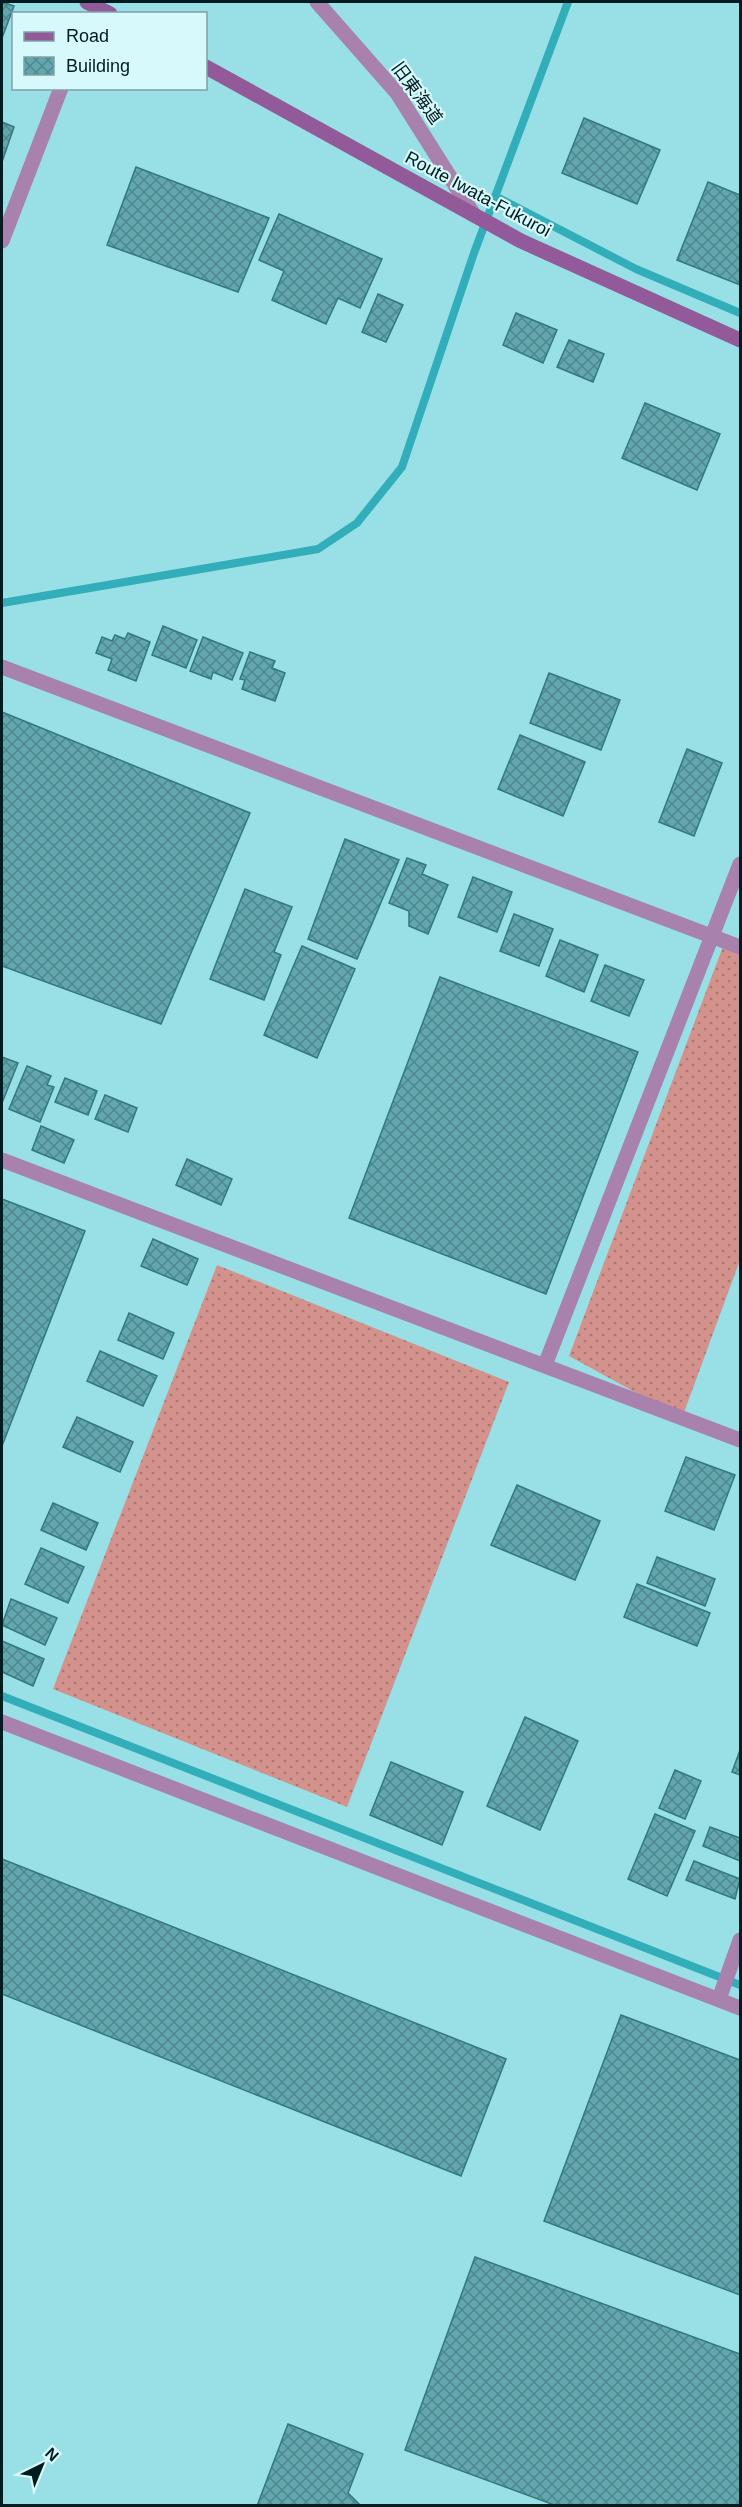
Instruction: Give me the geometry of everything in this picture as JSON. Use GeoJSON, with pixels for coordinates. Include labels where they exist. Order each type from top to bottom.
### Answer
{"type":"FeatureCollection","features":[{"type":"Feature","properties":{"kind":"main road","name":"Route Iwata-Fukuroi"},"geometry":{"type":"LineString","coordinates":[[207,68],[521,241],[741,340]]}},
{"type":"Feature","properties":{"kind":"street","name":"旧東海道"},"geometry":{"type":"LineString","coordinates":[[317,2],[397,93],[474,215]]}},
{"type":"Feature","properties":{"kind":"street"},"geometry":{"type":"LineString","coordinates":[[2,241],[61,90]]}},
{"type":"Feature","properties":{"kind":"street"},"geometry":{"type":"LineString","coordinates":[[2,667],[741,947]]}},
{"type":"Feature","properties":{"kind":"street"},"geometry":{"type":"LineString","coordinates":[[545,1365],[741,864]]}},
{"type":"Feature","properties":{"kind":"street"},"geometry":{"type":"LineString","coordinates":[[2,1160],[741,1440]]}},
{"type":"Feature","properties":{"kind":"street"},"geometry":{"type":"LineString","coordinates":[[2,1722],[721,1994],[741,2008]]}},
{"type":"Feature","properties":{"kind":"street"},"geometry":{"type":"LineString","coordinates":[[721,1994],[741,1940]]}},
{"type":"Feature","properties":{"kind":"shaded area"},"geometry":{"type":"Polygon","coordinates":[[[725,941],[740,947],[740,1260],[682,1418],[569,1356],[725,941]]]}},
{"type":"Feature","properties":{"kind":"shaded area"},"geometry":{"type":"Polygon","coordinates":[[[217,1265],[509,1382],[347,1807],[53,1689],[217,1265]]]}},
{"type":"Feature","properties":{"kind":"building"},"geometry":{"type":"Polygon","coordinates":[[[2,2],[14,6],[2,38],[2,2]]]}},
{"type":"Feature","properties":{"kind":"building"},"geometry":{"type":"Polygon","coordinates":[[[584,118],[660,150],[637,204],[562,173],[584,118]]]}},
{"type":"Feature","properties":{"kind":"building"},"geometry":{"type":"Polygon","coordinates":[[[2,122],[14,127],[2,162],[2,122]]]}},
{"type":"Feature","properties":{"kind":"building"},"geometry":{"type":"Polygon","coordinates":[[[136,167],[269,218],[238,292],[107,245],[136,167]]]}},
{"type":"Feature","properties":{"kind":"building"},"geometry":{"type":"Polygon","coordinates":[[[708,182],[740,195],[740,285],[677,260],[708,182]]]}},
{"type":"Feature","properties":{"kind":"building"},"geometry":{"type":"Polygon","coordinates":[[[279,214],[382,259],[360,308],[338,298],[326,324],[272,300],[284,271],[259,260],[279,214]]]}},
{"type":"Feature","properties":{"kind":"building"},"geometry":{"type":"Polygon","coordinates":[[[378,294],[403,305],[386,342],[362,332],[378,294]]]}},
{"type":"Feature","properties":{"kind":"building"},"geometry":{"type":"Polygon","coordinates":[[[516,313],[557,330],[543,363],[503,345],[516,313]]]}},
{"type":"Feature","properties":{"kind":"building"},"geometry":{"type":"Polygon","coordinates":[[[569,340],[604,354],[593,382],[557,367],[569,340]]]}},
{"type":"Feature","properties":{"kind":"building"},"geometry":{"type":"Polygon","coordinates":[[[645,403],[720,434],[697,490],[622,458],[645,403]]]}},
{"type":"Feature","properties":{"kind":"building"},"geometry":{"type":"Polygon","coordinates":[[[163,626],[197,640],[186,668],[152,655],[163,626]]]}},
{"type":"Feature","properties":{"kind":"building"},"geometry":{"type":"Polygon","coordinates":[[[128,633],[150,642],[136,681],[108,670],[112,659],[96,653],[102,637],[112,641],[115,635],[125,639],[128,633]]]}},
{"type":"Feature","properties":{"kind":"building"},"geometry":{"type":"Polygon","coordinates":[[[203,637],[243,653],[232,680],[213,672],[211,679],[190,671],[203,637]]]}},
{"type":"Feature","properties":{"kind":"building"},"geometry":{"type":"Polygon","coordinates":[[[250,652],[275,661],[272,668],[285,673],[275,701],[242,689],[245,680],[240,679],[250,652]]]}},
{"type":"Feature","properties":{"kind":"building"},"geometry":{"type":"Polygon","coordinates":[[[549,673],[620,700],[601,750],[530,723],[549,673]]]}},
{"type":"Feature","properties":{"kind":"building"},"geometry":{"type":"Polygon","coordinates":[[[2,712],[250,813],[161,1024],[2,966],[2,712]]]}},
{"type":"Feature","properties":{"kind":"building"},"geometry":{"type":"Polygon","coordinates":[[[520,735],[585,762],[563,816],[498,789],[520,735]]]}},
{"type":"Feature","properties":{"kind":"building"},"geometry":{"type":"Polygon","coordinates":[[[687,749],[722,763],[694,836],[659,822],[687,749]]]}},
{"type":"Feature","properties":{"kind":"building"},"geometry":{"type":"Polygon","coordinates":[[[345,839],[399,860],[357,959],[308,939],[345,839]]]}},
{"type":"Feature","properties":{"kind":"building"},"geometry":{"type":"Polygon","coordinates":[[[407,858],[426,865],[422,874],[448,885],[428,934],[409,926],[409,911],[389,903],[407,858]]]}},
{"type":"Feature","properties":{"kind":"building"},"geometry":{"type":"Polygon","coordinates":[[[473,877],[512,892],[497,932],[458,917],[473,877]]]}},
{"type":"Feature","properties":{"kind":"building"},"geometry":{"type":"Polygon","coordinates":[[[245,889],[292,907],[274,952],[281,955],[264,1000],[210,979],[245,889]]]}},
{"type":"Feature","properties":{"kind":"building"},"geometry":{"type":"Polygon","coordinates":[[[514,914],[553,929],[539,966],[500,951],[514,914]]]}},
{"type":"Feature","properties":{"kind":"building"},"geometry":{"type":"Polygon","coordinates":[[[560,940],[598,955],[584,992],[546,976],[560,940]]]}},
{"type":"Feature","properties":{"kind":"building"},"geometry":{"type":"Polygon","coordinates":[[[302,946],[355,969],[317,1058],[264,1035],[302,946]]]}},
{"type":"Feature","properties":{"kind":"building"},"geometry":{"type":"Polygon","coordinates":[[[605,965],[644,980],[629,1016],[591,1001],[605,965]]]}},
{"type":"Feature","properties":{"kind":"building"},"geometry":{"type":"Polygon","coordinates":[[[440,977],[638,1052],[546,1294],[349,1218],[440,977]]]}},
{"type":"Feature","properties":{"kind":"building"},"geometry":{"type":"Polygon","coordinates":[[[2,1057],[18,1063],[2,1103],[2,1057]]]}},
{"type":"Feature","properties":{"kind":"building"},"geometry":{"type":"Polygon","coordinates":[[[27,1066],[51,1076],[47,1085],[54,1087],[40,1122],[9,1109],[27,1066]]]}},
{"type":"Feature","properties":{"kind":"building"},"geometry":{"type":"Polygon","coordinates":[[[65,1078],[97,1091],[88,1115],[55,1102],[65,1078]]]}},
{"type":"Feature","properties":{"kind":"building"},"geometry":{"type":"Polygon","coordinates":[[[105,1095],[137,1108],[128,1132],[95,1119],[105,1095]]]}},
{"type":"Feature","properties":{"kind":"building"},"geometry":{"type":"Polygon","coordinates":[[[41,1126],[74,1140],[64,1163],[32,1150],[41,1126]]]}},
{"type":"Feature","properties":{"kind":"building"},"geometry":{"type":"Polygon","coordinates":[[[187,1159],[232,1179],[221,1205],[176,1185],[187,1159]]]}},
{"type":"Feature","properties":{"kind":"building"},"geometry":{"type":"Polygon","coordinates":[[[2,1199],[85,1231],[2,1446],[2,1199]]]}},
{"type":"Feature","properties":{"kind":"building"},"geometry":{"type":"Polygon","coordinates":[[[153,1239],[198,1259],[187,1285],[141,1266],[153,1239]]]}},
{"type":"Feature","properties":{"kind":"building"},"geometry":{"type":"Polygon","coordinates":[[[129,1313],[174,1333],[163,1359],[118,1340],[129,1313]]]}},
{"type":"Feature","properties":{"kind":"building"},"geometry":{"type":"Polygon","coordinates":[[[100,1351],[157,1376],[143,1406],[87,1381],[100,1351]]]}},
{"type":"Feature","properties":{"kind":"building"},"geometry":{"type":"Polygon","coordinates":[[[77,1417],[133,1442],[120,1472],[63,1447],[77,1417]]]}},
{"type":"Feature","properties":{"kind":"building"},"geometry":{"type":"Polygon","coordinates":[[[686,1457],[735,1475],[714,1530],[665,1511],[686,1457]]]}},
{"type":"Feature","properties":{"kind":"building"},"geometry":{"type":"Polygon","coordinates":[[[517,1485],[600,1521],[575,1580],[491,1545],[517,1485]]]}},
{"type":"Feature","properties":{"kind":"building"},"geometry":{"type":"Polygon","coordinates":[[[53,1503],[98,1523],[86,1550],[41,1530],[53,1503]]]}},
{"type":"Feature","properties":{"kind":"building"},"geometry":{"type":"Polygon","coordinates":[[[41,1548],[84,1567],[68,1603],[25,1584],[41,1548]]]}},
{"type":"Feature","properties":{"kind":"building"},"geometry":{"type":"Polygon","coordinates":[[[657,1557],[715,1579],[705,1606],[647,1583],[657,1557]]]}},
{"type":"Feature","properties":{"kind":"building"},"geometry":{"type":"Polygon","coordinates":[[[637,1584],[710,1613],[697,1646],[624,1617],[637,1584]]]}},
{"type":"Feature","properties":{"kind":"building"},"geometry":{"type":"Polygon","coordinates":[[[11,1599],[57,1618],[45,1645],[2,1625],[11,1599]]]}},
{"type":"Feature","properties":{"kind":"building"},"geometry":{"type":"Polygon","coordinates":[[[2,1641],[44,1659],[33,1686],[2,1672],[2,1641]]]}},
{"type":"Feature","properties":{"kind":"building"},"geometry":{"type":"Polygon","coordinates":[[[525,1717],[578,1741],[540,1830],[487,1806],[525,1717]]]}},
{"type":"Feature","properties":{"kind":"building"},"geometry":{"type":"Polygon","coordinates":[[[740,1750],[740,1775],[732,1772],[740,1750]]]}},
{"type":"Feature","properties":{"kind":"building"},"geometry":{"type":"Polygon","coordinates":[[[391,1762],[463,1792],[442,1845],[370,1815],[391,1762]]]}},
{"type":"Feature","properties":{"kind":"building"},"geometry":{"type":"Polygon","coordinates":[[[675,1770],[701,1781],[685,1819],[659,1808],[675,1770]]]}},
{"type":"Feature","properties":{"kind":"building"},"geometry":{"type":"Polygon","coordinates":[[[655,1814],[695,1831],[667,1896],[628,1879],[655,1814]]]}},
{"type":"Feature","properties":{"kind":"building"},"geometry":{"type":"Polygon","coordinates":[[[710,1827],[740,1838],[740,1861],[703,1846],[710,1827]]]}},
{"type":"Feature","properties":{"kind":"building"},"geometry":{"type":"Polygon","coordinates":[[[2,1859],[506,2059],[461,2176],[2,1994],[2,1859]]]}},
{"type":"Feature","properties":{"kind":"building"},"geometry":{"type":"Polygon","coordinates":[[[694,1861],[740,1879],[735,1899],[686,1880],[694,1861]]]}},
{"type":"Feature","properties":{"kind":"building"},"geometry":{"type":"Polygon","coordinates":[[[621,2015],[740,2060],[740,2295],[544,2221],[621,2015]]]}},
{"type":"Feature","properties":{"kind":"building"},"geometry":{"type":"Polygon","coordinates":[[[475,2257],[740,2354],[740,2506],[557,2506],[405,2450],[475,2257]]]}},
{"type":"Feature","properties":{"kind":"building"},"geometry":{"type":"Polygon","coordinates":[[[288,2424],[363,2454],[348,2493],[361,2506],[257,2506],[288,2424]]]}},
{"type":"Feature","properties":{"kind":"waterway"},"geometry":{"type":"LineString","coordinates":[[2,603],[318,549],[357,523],[402,467],[474,253],[568,2]]}},
{"type":"Feature","properties":{"kind":"waterway"},"geometry":{"type":"LineString","coordinates":[[495,196],[636,269],[740,313]]}},
{"type":"Feature","properties":{"kind":"waterway"},"geometry":{"type":"LineString","coordinates":[[2,1696],[740,1985]]}}]}
